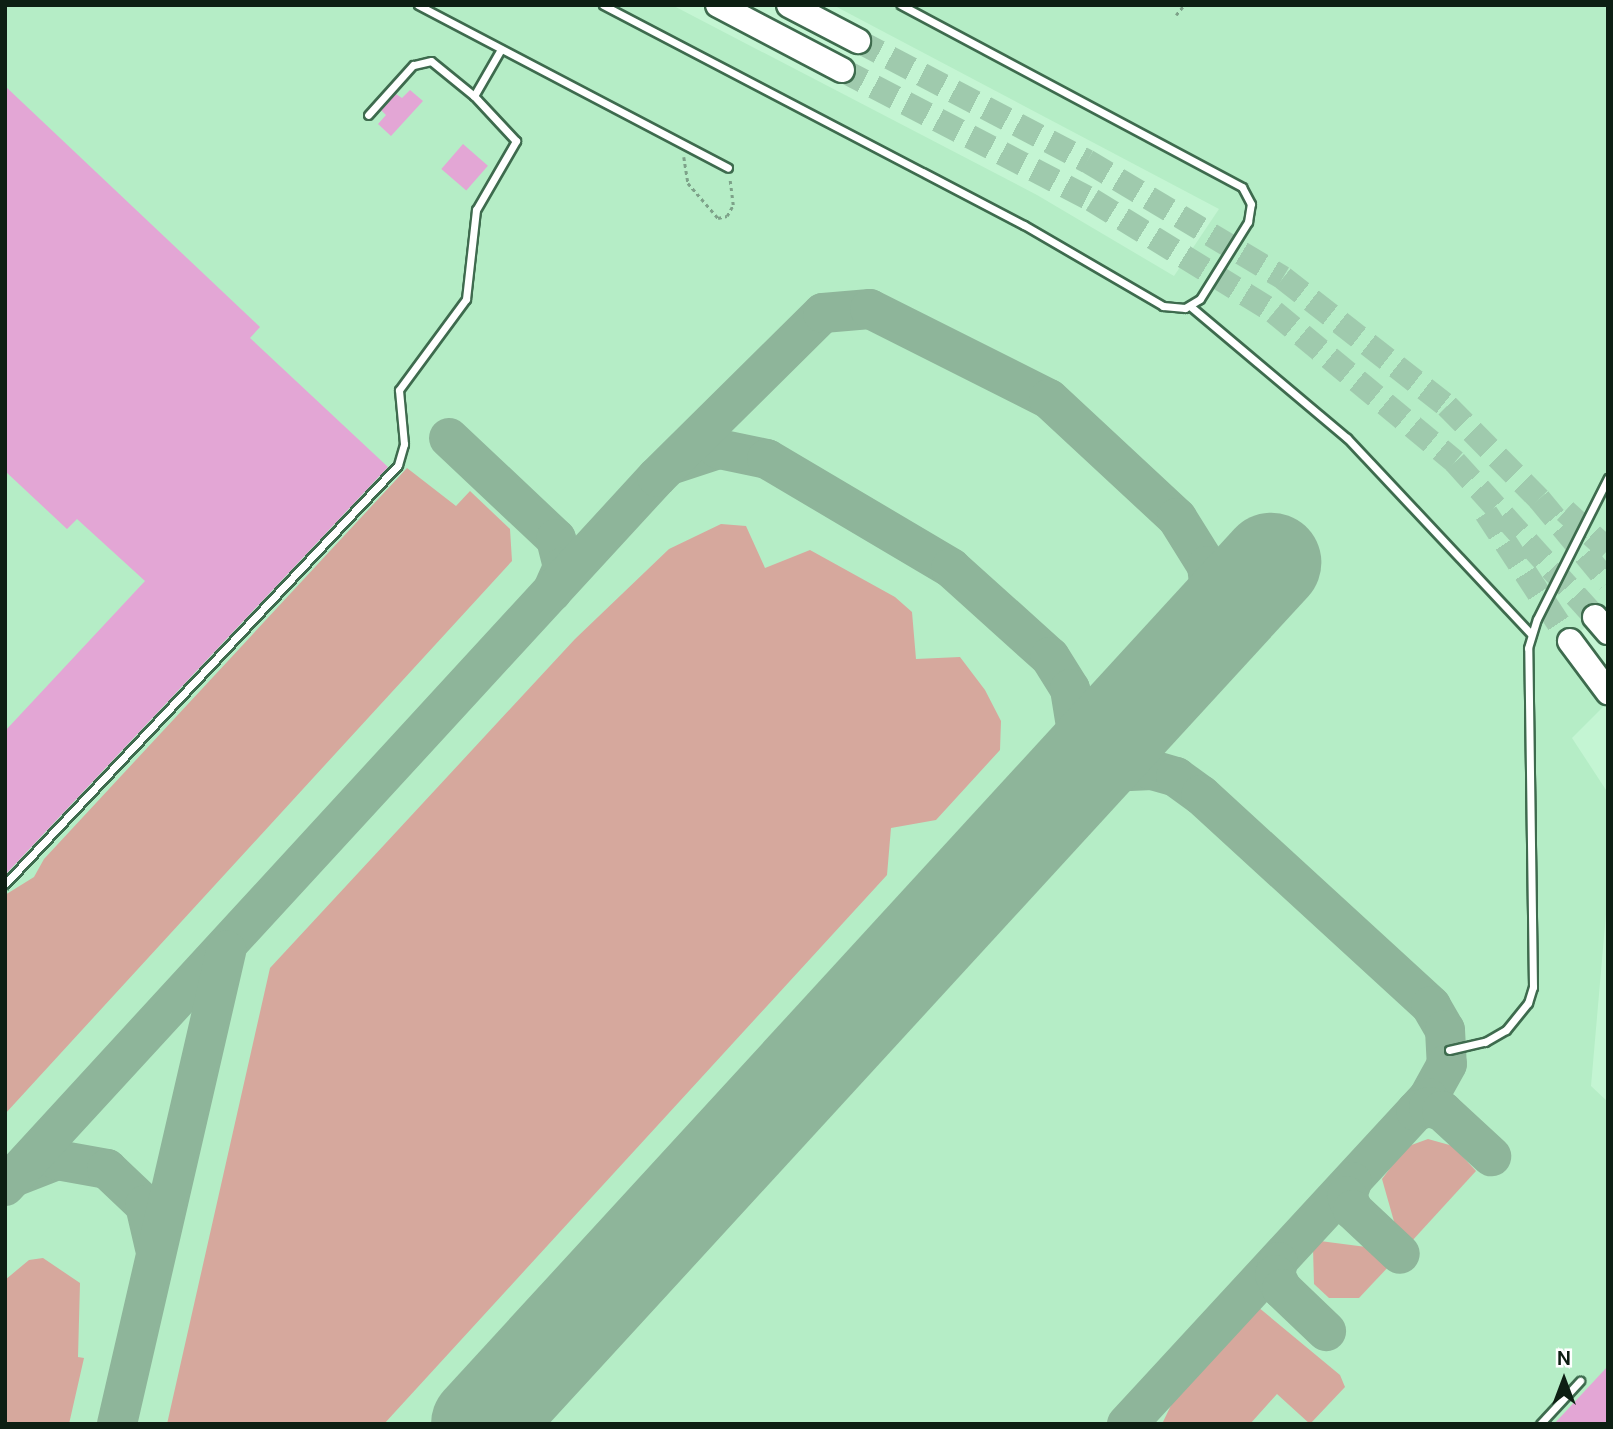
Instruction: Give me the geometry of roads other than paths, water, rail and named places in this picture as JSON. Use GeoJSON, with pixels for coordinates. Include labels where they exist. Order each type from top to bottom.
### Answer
{"type":"FeatureCollection","features":[{"type":"Feature","properties":{"kind":"highway"},"geometry":{"type":"LineString","coordinates":[[718,5],[842,70]]}},
{"type":"Feature","properties":{"kind":"highway"},"geometry":{"type":"LineString","coordinates":[[789,5],[858,41]]}},
{"type":"Feature","properties":{"kind":"highway"},"geometry":{"type":"LineString","coordinates":[[1570,642],[1608,692]]}},
{"type":"Feature","properties":{"kind":"lane"},"geometry":{"type":"LineString","coordinates":[[418,5],[728,168]]}},
{"type":"Feature","properties":{"kind":"lane"},"geometry":{"type":"LineString","coordinates":[[603,5],[1024,225],[1163,306],[1190,306],[1347,438],[1531,634]]}},
{"type":"Feature","properties":{"kind":"lane"},"geometry":{"type":"LineString","coordinates":[[901,5],[1242,187],[1251,204],[1248,222],[1190,306]]}},
{"type":"Feature","properties":{"kind":"lane"},"geometry":{"type":"LineString","coordinates":[[474,96],[501,49]]}},
{"type":"Feature","properties":{"kind":"lane"},"geometry":{"type":"LineString","coordinates":[[5,884],[398,465],[404,444],[399,390],[466,299],[476,210],[515,148],[511,130],[443,68],[424,61],[413,65],[368,115]]}},
{"type":"Feature","properties":{"kind":"lane"},"geometry":{"type":"LineString","coordinates":[[1449,1050],[1485,1042],[1506,1030],[1528,1003],[1533,987],[1526,690],[1531,634],[1608,478]]}},
{"type":"Feature","properties":{"kind":"lane"},"geometry":{"type":"LineString","coordinates":[[1539,1424],[1580,1381]]}},
{"type":"Feature","properties":{"kind":"tunnel"},"geometry":{"type":"LineString","coordinates":[[858,41],[1087,161],[1283,278],[1447,406],[1539,499],[1608,582]]}},
{"type":"Feature","properties":{"kind":"tunnel"},"geometry":{"type":"LineString","coordinates":[[842,70],[1092,200],[1274,312],[1455,462],[1595,617]]}},
{"type":"Feature","properties":{"kind":"tunnel"},"geometry":{"type":"LineString","coordinates":[[1565,511],[1608,550]]}},
{"type":"Feature","properties":{"kind":"tunnel"},"geometry":{"type":"LineString","coordinates":[[1486,513],[1570,641]]}}]}
